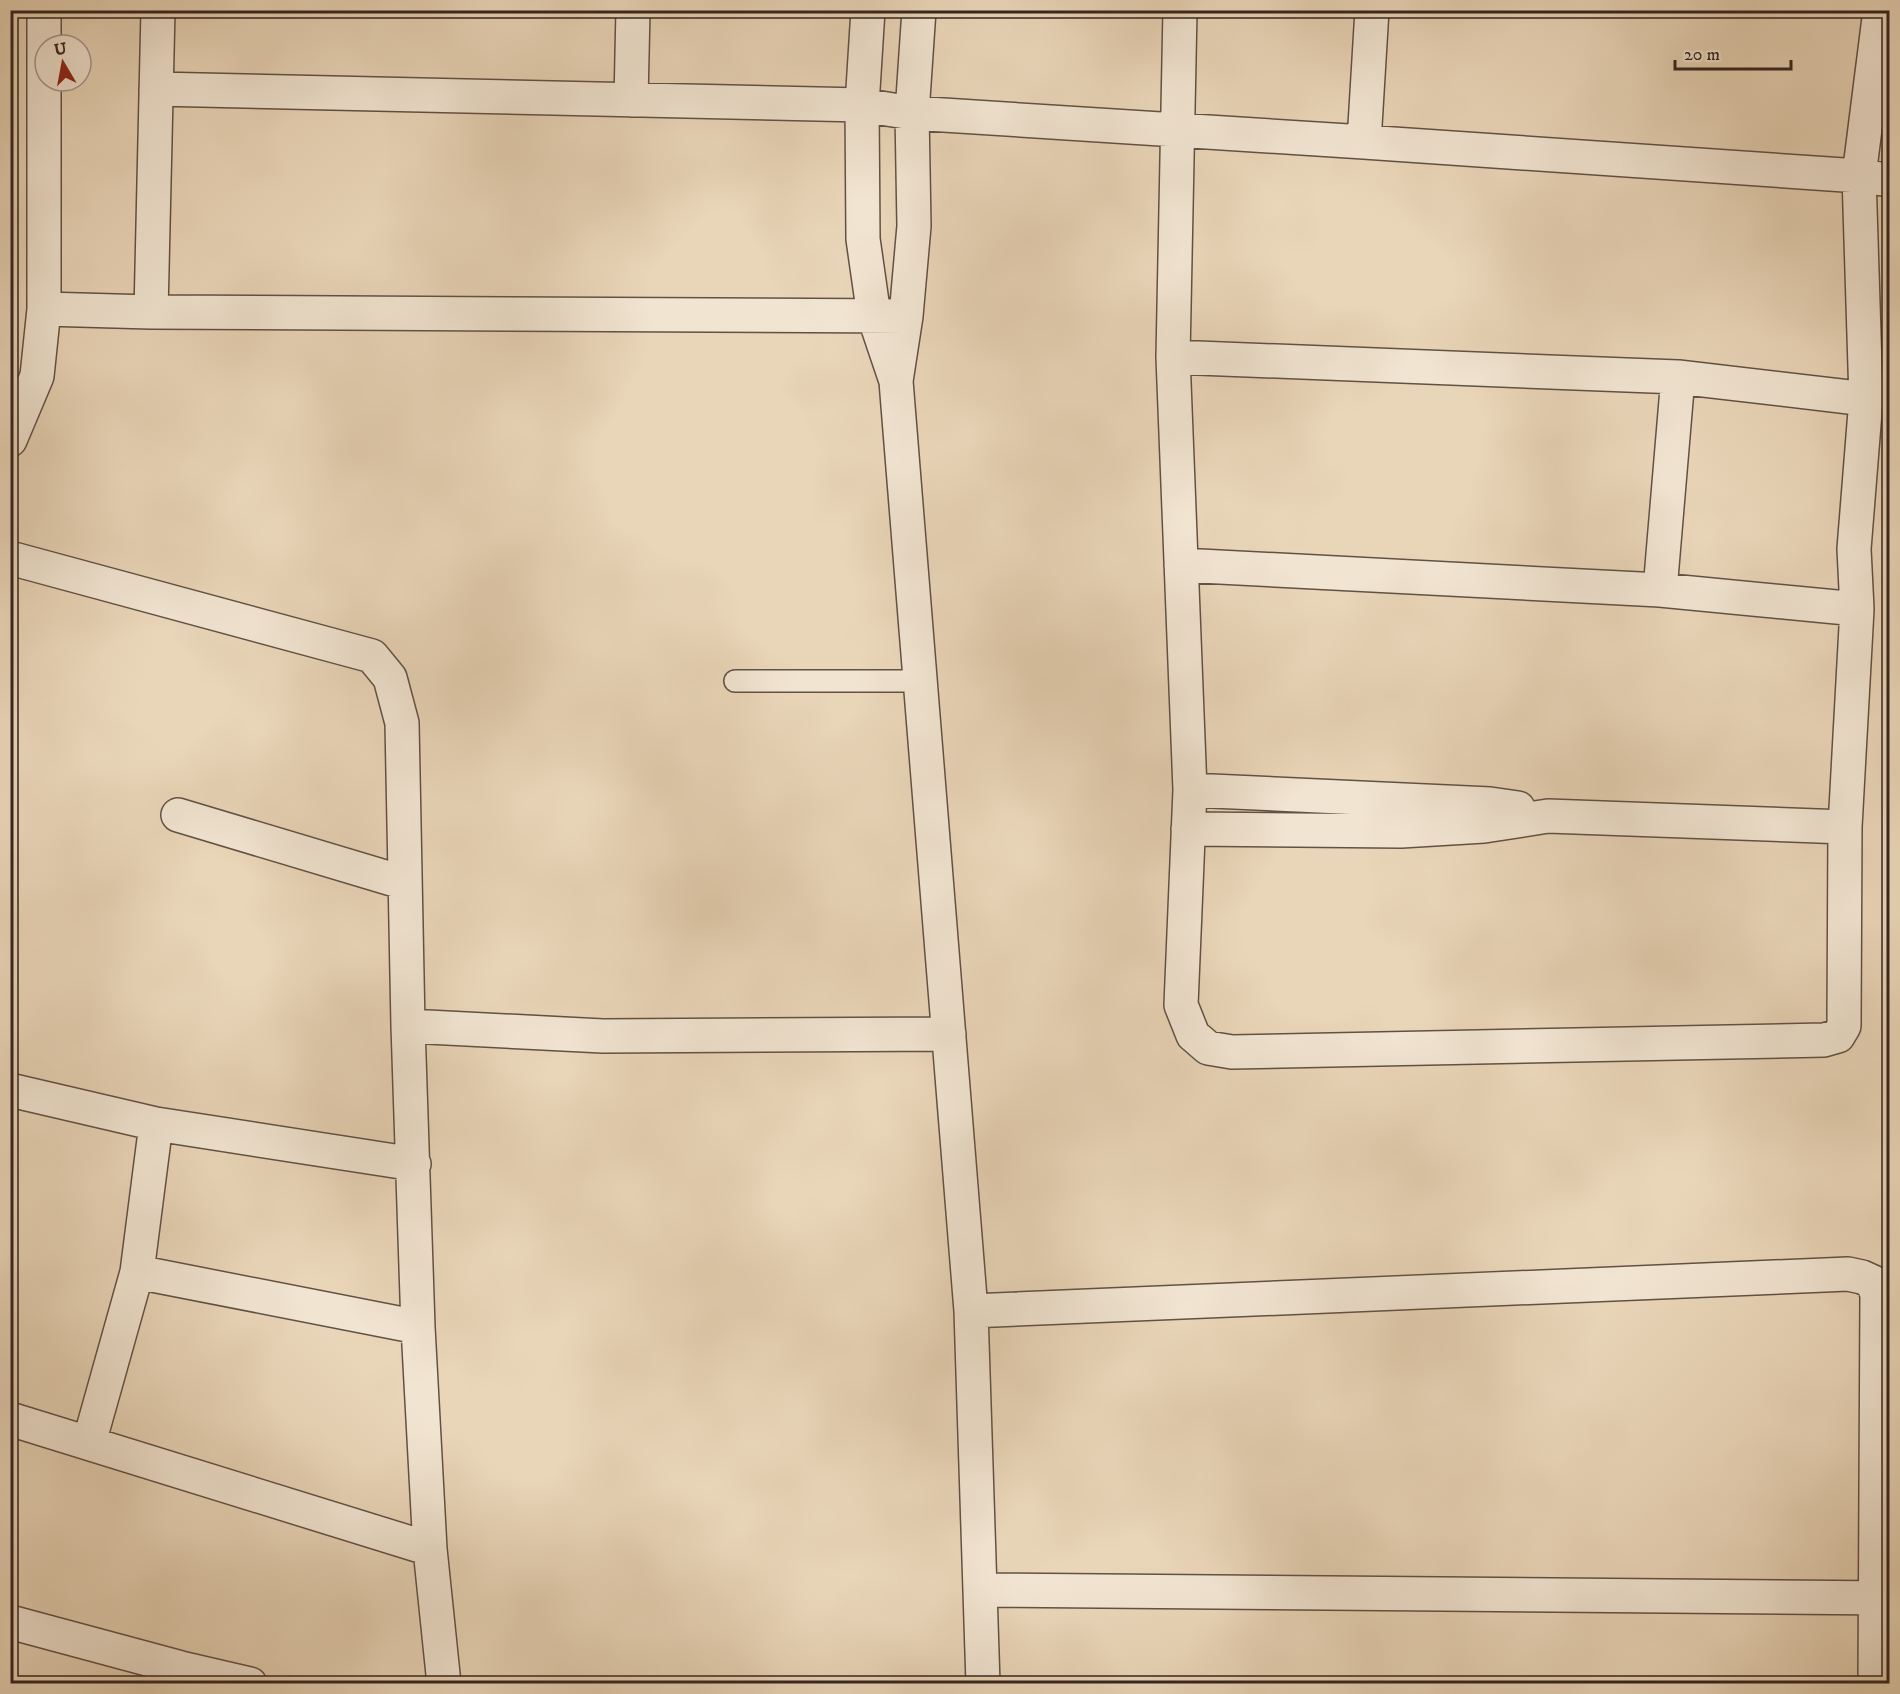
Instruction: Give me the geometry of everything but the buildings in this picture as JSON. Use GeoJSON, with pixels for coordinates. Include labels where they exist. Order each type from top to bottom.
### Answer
{"type":"FeatureCollection","features":[{"type":"Feature","properties":{"kind":"street"},"geometry":{"type":"LineString","coordinates":[[10,440],[37,376],[44,309],[44,10]]}},
{"type":"Feature","properties":{"kind":"street"},"geometry":{"type":"LineString","coordinates":[[151,312],[158,10]]}},
{"type":"Feature","properties":{"kind":"street"},"geometry":{"type":"LineString","coordinates":[[631,100],[633,10]]}},
{"type":"Feature","properties":{"kind":"street"},"geometry":{"type":"LineString","coordinates":[[868,10],[862,105],[863,239],[890,316],[896,381],[971,1311],[983,1683]]}},
{"type":"Feature","properties":{"kind":"street"},"geometry":{"type":"LineString","coordinates":[[890,316],[914,226],[912,113],[919,10]]}},
{"type":"Feature","properties":{"kind":"street"},"geometry":{"type":"LineString","coordinates":[[1180,10],[1173,357],[1190,790],[1181,1005],[1193,1035],[1208,1048],[1232,1052],[1824,1040],[1838,1036],[1844,1026],[1845,827],[1857,609],[1854,549],[1866,399],[1880,10]]}},
{"type":"Feature","properties":{"kind":"street"},"geometry":{"type":"LineString","coordinates":[[1364,142],[1372,10]]}},
{"type":"Feature","properties":{"kind":"street"},"geometry":{"type":"LineString","coordinates":[[156,89],[862,105],[912,113],[1874,178]]}},
{"type":"Feature","properties":{"kind":"street"},"geometry":{"type":"LineString","coordinates":[[44,309],[151,312],[890,316]]}},
{"type":"Feature","properties":{"kind":"street"},"geometry":{"type":"LineString","coordinates":[[1173,357],[1678,376],[1866,399]]}},
{"type":"Feature","properties":{"kind":"street"},"geometry":{"type":"LineString","coordinates":[[1660,590],[1678,376]]}},
{"type":"Feature","properties":{"kind":"street"},"geometry":{"type":"LineString","coordinates":[[10,558],[372,656],[390,678],[402,723],[408,1026],[418,1327],[430,1549],[444,1683]]}},
{"type":"Feature","properties":{"kind":"street"},"geometry":{"type":"LineString","coordinates":[[1181,565],[1660,590],[1857,609]]}},
{"type":"Feature","properties":{"kind":"street"},"geometry":{"type":"LineString","coordinates":[[1190,790],[1490,804],[1548,816]]}},
{"type":"Feature","properties":{"kind":"street"},"geometry":{"type":"LineString","coordinates":[[178,815],[405,883]]}},
{"type":"Feature","properties":{"kind":"street"},"geometry":{"type":"LineString","coordinates":[[1188,829],[1401,831],[1484,826],[1548,816],[1845,827]]}},
{"type":"Feature","properties":{"kind":"street"},"geometry":{"type":"LineString","coordinates":[[408,1026],[603,1036],[949,1034]]}},
{"type":"Feature","properties":{"kind":"street"},"geometry":{"type":"LineString","coordinates":[[10,1090],[156,1124],[414,1164]]}},
{"type":"Feature","properties":{"kind":"street"},"geometry":{"type":"LineString","coordinates":[[89,1443],[137,1272],[156,1124]]}},
{"type":"Feature","properties":{"kind":"street"},"geometry":{"type":"LineString","coordinates":[[137,1272],[418,1327]]}},
{"type":"Feature","properties":{"kind":"street"},"geometry":{"type":"LineString","coordinates":[[971,1311],[1848,1274],[1862,1277],[1872,1282],[1877,1295],[1882,1598],[1875,1683]]}},
{"type":"Feature","properties":{"kind":"street"},"geometry":{"type":"LineString","coordinates":[[10,1419],[430,1549]]}},
{"type":"Feature","properties":{"kind":"street"},"geometry":{"type":"LineString","coordinates":[[980,1590],[1882,1598]]}},
{"type":"Feature","properties":{"kind":"street"},"geometry":{"type":"LineString","coordinates":[[10,1622],[181,1668],[250,1683]]}},
{"type":"Feature","properties":{"kind":"lane"},"geometry":{"type":"LineString","coordinates":[[735,681],[920,681]]}}]}
